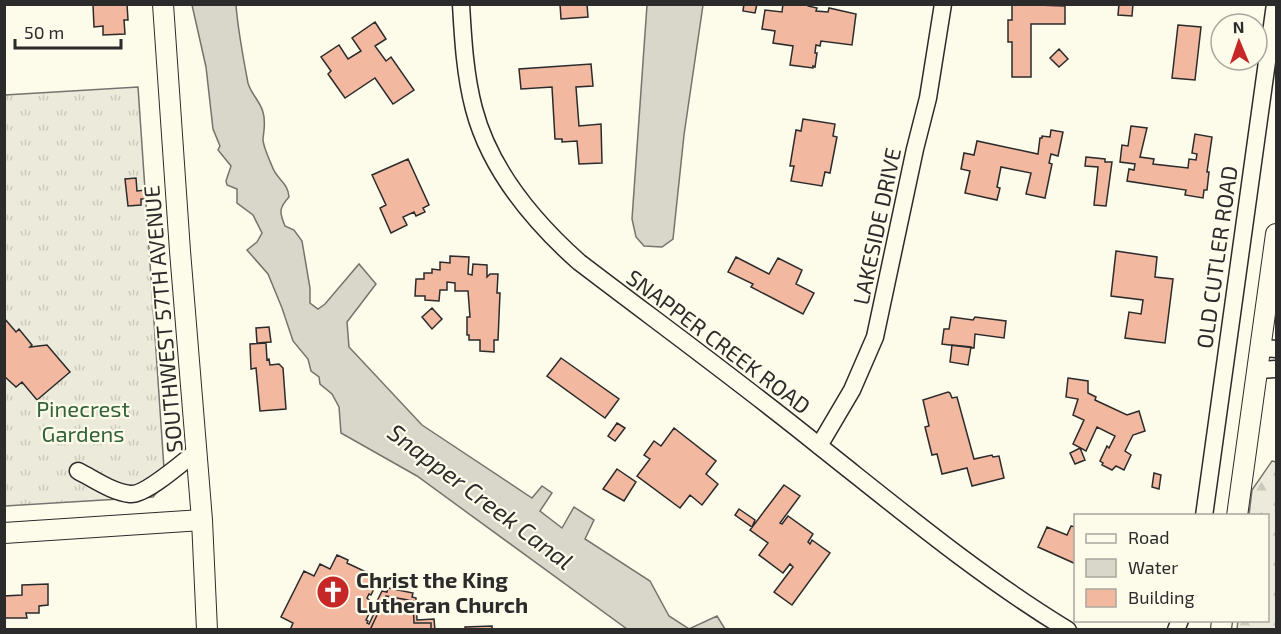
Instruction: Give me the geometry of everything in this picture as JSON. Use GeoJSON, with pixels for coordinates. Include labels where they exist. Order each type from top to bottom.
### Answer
{"type":"FeatureCollection","features":[{"type":"Feature","properties":{"kind":"main road","name":"SOUTHWEST 57TH AVENUE"},"geometry":{"type":"LineString","coordinates":[[164,4],[180,251],[202,520],[207,630]]}},
{"type":"Feature","properties":{"kind":"main road"},"geometry":{"type":"LineString","coordinates":[[1237,514],[1267,369],[1276,234]]}},
{"type":"Feature","properties":{"kind":"main road"},"geometry":{"type":"LineString","coordinates":[[4,533],[202,520]]}},
{"type":"Feature","properties":{"kind":"street","name":"SNAPPER CREEK ROAD"},"geometry":{"type":"LineString","coordinates":[[461,4],[465,57],[474,110],[484,138],[519,199],[550,235],[579,262],[897,508],[1034,609],[1068,630]]}},
{"type":"Feature","properties":{"kind":"street","name":"LAKESIDE DRIVE"},"geometry":{"type":"LineString","coordinates":[[819,446],[852,390],[875,337],[930,89],[943,4]]}},
{"type":"Feature","properties":{"kind":"street","name":"OLD CUTLER ROAD"},"geometry":{"type":"LineString","coordinates":[[1204,514],[1275,4]]}},
{"type":"Feature","properties":{"kind":"street"},"geometry":{"type":"LineString","coordinates":[[78,471],[117,491],[133,495],[154,484],[197,451]]}},
{"type":"Feature","properties":{"kind":"green space","name":"Pinecrest Gardens"},"geometry":{"type":"Polygon","coordinates":[[[138,87],[165,483],[153,497],[5,506],[5,95],[138,87]]]}},
{"type":"Feature","properties":{"kind":"green space"},"geometry":{"type":"Polygon","coordinates":[[[1272,461],[1276,462],[1276,629],[1237,629],[1238,622],[1269,622],[1269,514],[1249,514],[1252,490],[1272,461]]]}},
{"type":"Feature","properties":{"kind":"water","name":"Snapper Creek Canal"},"geometry":{"type":"Polygon","coordinates":[[[192,5],[236,5],[248,83],[264,116],[264,145],[274,170],[288,192],[289,197],[281,210],[282,217],[285,226],[294,230],[302,241],[310,288],[310,303],[318,309],[325,304],[359,264],[376,284],[347,322],[349,347],[422,425],[532,498],[542,486],[552,493],[540,511],[562,528],[574,507],[594,520],[585,539],[650,581],[669,616],[689,629],[627,629],[417,476],[341,433],[339,407],[332,394],[320,384],[319,377],[311,371],[308,359],[293,341],[268,274],[247,250],[257,242],[262,233],[253,215],[237,203],[237,189],[227,185],[226,181],[231,166],[218,150],[220,146],[213,129],[206,67],[192,5]]]}},
{"type":"Feature","properties":{"kind":"water"},"geometry":{"type":"Polygon","coordinates":[[[647,5],[703,5],[684,135],[673,239],[662,247],[644,246],[636,237],[632,219],[647,5]]]}},
{"type":"Feature","properties":{"kind":"water"},"geometry":{"type":"Polygon","coordinates":[[[717,616],[725,629],[689,629],[717,616]]]}},
{"type":"Feature","properties":{"kind":"building"},"geometry":{"type":"Polygon","coordinates":[[[127,4],[128,20],[124,20],[125,34],[103,35],[103,26],[94,27],[93,5],[127,4]]]}},
{"type":"Feature","properties":{"kind":"building"},"geometry":{"type":"Polygon","coordinates":[[[560,4],[587,4],[588,17],[561,19],[560,4]]]}},
{"type":"Feature","properties":{"kind":"building"},"geometry":{"type":"Polygon","coordinates":[[[744,4],[757,4],[755,13],[743,11],[744,4]]]}},
{"type":"Feature","properties":{"kind":"building"},"geometry":{"type":"Polygon","coordinates":[[[783,4],[808,4],[808,6],[817,8],[816,11],[828,12],[829,8],[856,14],[852,45],[821,41],[820,46],[816,45],[815,67],[790,65],[793,46],[773,43],[775,31],[762,29],[765,10],[782,12],[783,4]]]}},
{"type":"Feature","properties":{"kind":"building"},"geometry":{"type":"Polygon","coordinates":[[[1012,4],[1065,6],[1065,24],[1031,24],[1031,77],[1012,77],[1012,42],[1008,42],[1008,20],[1012,20],[1012,4]]]}},
{"type":"Feature","properties":{"kind":"building"},"geometry":{"type":"Polygon","coordinates":[[[1119,4],[1133,4],[1132,16],[1118,15],[1119,4]]]}},
{"type":"Feature","properties":{"kind":"building"},"geometry":{"type":"Polygon","coordinates":[[[375,22],[386,39],[375,46],[386,61],[391,57],[414,90],[393,104],[375,78],[345,98],[328,74],[331,71],[321,57],[339,45],[348,59],[361,51],[352,38],[375,22]]]}},
{"type":"Feature","properties":{"kind":"building"},"geometry":{"type":"Polygon","coordinates":[[[1178,25],[1201,27],[1195,80],[1172,78],[1178,25]]]}},
{"type":"Feature","properties":{"kind":"building"},"geometry":{"type":"Polygon","coordinates":[[[1059,49],[1068,59],[1059,67],[1050,58],[1059,49]]]}},
{"type":"Feature","properties":{"kind":"building"},"geometry":{"type":"Polygon","coordinates":[[[591,64],[593,86],[576,87],[579,126],[601,124],[602,163],[579,164],[577,141],[562,142],[562,139],[555,139],[552,87],[521,89],[519,69],[591,64]]]}},
{"type":"Feature","properties":{"kind":"building"},"geometry":{"type":"Polygon","coordinates":[[[803,119],[835,124],[833,136],[837,137],[830,173],[825,172],[822,186],[791,181],[794,166],[790,166],[796,130],[801,131],[803,119]]]}},
{"type":"Feature","properties":{"kind":"building"},"geometry":{"type":"Polygon","coordinates":[[[1131,126],[1147,128],[1140,157],[1154,159],[1153,164],[1188,168],[1189,159],[1196,160],[1197,154],[1192,153],[1195,134],[1212,137],[1207,190],[1204,190],[1203,198],[1185,195],[1186,190],[1127,181],[1129,169],[1134,170],[1135,164],[1120,162],[1122,145],[1128,146],[1131,126]]]}},
{"type":"Feature","properties":{"kind":"building"},"geometry":{"type":"Polygon","coordinates":[[[1051,130],[1063,132],[1058,156],[1051,154],[1049,163],[1052,164],[1045,198],[1026,194],[1031,173],[1001,167],[997,200],[965,193],[970,171],[961,169],[964,153],[974,155],[977,141],[1038,154],[1040,138],[1050,137],[1051,130]]]}},
{"type":"Feature","properties":{"kind":"building"},"geometry":{"type":"Polygon","coordinates":[[[1086,157],[1112,162],[1106,206],[1094,205],[1098,167],[1085,166],[1086,157]]]}},
{"type":"Feature","properties":{"kind":"building"},"geometry":{"type":"Polygon","coordinates":[[[408,159],[429,205],[423,208],[425,212],[416,216],[414,212],[403,217],[407,225],[391,233],[380,208],[386,205],[372,175],[408,159]]]}},
{"type":"Feature","properties":{"kind":"building"},"geometry":{"type":"Polygon","coordinates":[[[136,178],[137,191],[146,190],[147,199],[141,199],[141,205],[128,206],[125,179],[136,178]]]}},
{"type":"Feature","properties":{"kind":"building"},"geometry":{"type":"Polygon","coordinates":[[[1116,251],[1157,257],[1155,277],[1173,279],[1165,343],[1125,338],[1129,312],[1141,314],[1143,300],[1111,296],[1116,251]]]}},
{"type":"Feature","properties":{"kind":"building"},"geometry":{"type":"Polygon","coordinates":[[[450,256],[469,257],[468,274],[472,275],[473,264],[487,265],[487,277],[490,274],[498,274],[497,293],[500,293],[498,340],[494,340],[494,352],[480,351],[480,340],[469,340],[469,335],[467,335],[467,317],[470,317],[468,291],[455,291],[455,283],[447,282],[447,290],[440,290],[439,301],[425,300],[425,296],[415,296],[416,279],[424,279],[424,273],[432,273],[432,269],[440,270],[440,262],[450,263],[450,256]]]}},
{"type":"Feature","properties":{"kind":"building"},"geometry":{"type":"Polygon","coordinates":[[[736,257],[769,274],[778,258],[802,270],[796,284],[814,293],[803,314],[751,287],[753,284],[728,272],[736,257]]]}},
{"type":"Feature","properties":{"kind":"building"},"geometry":{"type":"Polygon","coordinates":[[[432,308],[442,319],[432,329],[422,317],[432,308]]]}},
{"type":"Feature","properties":{"kind":"building"},"geometry":{"type":"Polygon","coordinates":[[[951,317],[1006,321],[1004,338],[975,334],[974,348],[942,344],[944,329],[949,329],[951,317]]]}},
{"type":"Feature","properties":{"kind":"building"},"geometry":{"type":"Polygon","coordinates":[[[4,318],[16,332],[19,329],[32,345],[30,347],[47,345],[70,372],[37,400],[22,382],[16,387],[4,376],[4,318]]]}},
{"type":"Feature","properties":{"kind":"building"},"geometry":{"type":"Polygon","coordinates":[[[269,327],[271,342],[257,343],[256,328],[269,327]]]}},
{"type":"Feature","properties":{"kind":"building"},"geometry":{"type":"Polygon","coordinates":[[[266,343],[267,360],[269,359],[270,365],[279,364],[283,368],[286,409],[260,411],[256,368],[251,369],[250,344],[266,343]]]}},
{"type":"Feature","properties":{"kind":"building"},"geometry":{"type":"Polygon","coordinates":[[[952,345],[971,347],[968,365],[950,362],[952,345]]]}},
{"type":"Feature","properties":{"kind":"building"},"geometry":{"type":"Polygon","coordinates":[[[561,358],[619,399],[605,418],[547,376],[561,358]]]}},
{"type":"Feature","properties":{"kind":"building"},"geometry":{"type":"Polygon","coordinates":[[[1068,378],[1088,381],[1088,393],[1096,397],[1095,400],[1127,415],[1139,411],[1145,431],[1133,435],[1125,451],[1131,455],[1124,470],[1116,466],[1112,470],[1102,465],[1100,461],[1115,436],[1097,427],[1086,451],[1073,444],[1084,420],[1073,415],[1078,399],[1066,397],[1068,378]]]}},
{"type":"Feature","properties":{"kind":"building"},"geometry":{"type":"Polygon","coordinates":[[[948,392],[952,398],[957,397],[974,459],[992,455],[993,457],[999,456],[1004,478],[972,486],[967,468],[942,474],[937,454],[932,455],[925,427],[929,426],[923,400],[948,392]]]}},
{"type":"Feature","properties":{"kind":"building"},"geometry":{"type":"Polygon","coordinates":[[[617,423],[625,428],[615,441],[608,436],[617,423]]]}},
{"type":"Feature","properties":{"kind":"building"},"geometry":{"type":"Polygon","coordinates":[[[674,428],[716,461],[706,474],[718,484],[702,505],[690,495],[680,508],[637,476],[650,459],[644,455],[654,441],[661,446],[674,428]]]}},
{"type":"Feature","properties":{"kind":"building"},"geometry":{"type":"Polygon","coordinates":[[[1080,448],[1085,460],[1075,464],[1070,453],[1080,448]]]}},
{"type":"Feature","properties":{"kind":"building"},"geometry":{"type":"Polygon","coordinates":[[[617,469],[636,482],[624,501],[603,489],[617,469]]]}},
{"type":"Feature","properties":{"kind":"building"},"geometry":{"type":"Polygon","coordinates":[[[1154,473],[1161,475],[1159,489],[1152,487],[1154,473]]]}},
{"type":"Feature","properties":{"kind":"building"},"geometry":{"type":"Polygon","coordinates":[[[784,485],[800,496],[780,523],[782,524],[788,516],[813,534],[808,542],[810,544],[812,540],[830,553],[792,605],[774,592],[793,567],[790,564],[783,573],[759,555],[768,543],[750,530],[784,485]]]}},
{"type":"Feature","properties":{"kind":"building"},"geometry":{"type":"Polygon","coordinates":[[[739,509],[755,520],[752,527],[735,515],[739,509]]]}},
{"type":"Feature","properties":{"kind":"building"},"geometry":{"type":"Polygon","coordinates":[[[1071,526],[1074,527],[1074,563],[1038,547],[1047,527],[1067,535],[1071,526]]]}},
{"type":"Feature","properties":{"kind":"building","name":"Christ the King Lutheran Church"},"geometry":{"type":"Polygon","coordinates":[[[337,555],[348,560],[347,563],[379,578],[371,595],[369,594],[367,598],[374,604],[366,620],[367,623],[369,624],[377,607],[375,605],[382,591],[387,592],[388,588],[413,593],[412,597],[416,598],[417,620],[434,619],[435,630],[290,630],[293,623],[281,617],[304,571],[314,576],[320,564],[330,569],[337,555]]]}},
{"type":"Feature","properties":{"kind":"building"},"geometry":{"type":"Polygon","coordinates":[[[48,584],[48,605],[39,606],[39,613],[26,613],[27,618],[4,618],[4,596],[22,595],[22,585],[48,584]]]}},
{"type":"Feature","properties":{"kind":"building"},"geometry":{"type":"Polygon","coordinates":[[[386,596],[413,601],[414,623],[431,623],[431,630],[370,630],[386,596]]]}},
{"type":"Feature","properties":{"kind":"building"},"geometry":{"type":"Polygon","coordinates":[[[492,626],[492,630],[465,630],[465,627],[492,626]]]}},
{"type":"Feature","properties":{"kind":"place","name":"Christ the King Lutheran Church"},"geometry":{"type":"Point","coordinates":[333,592]}}]}
